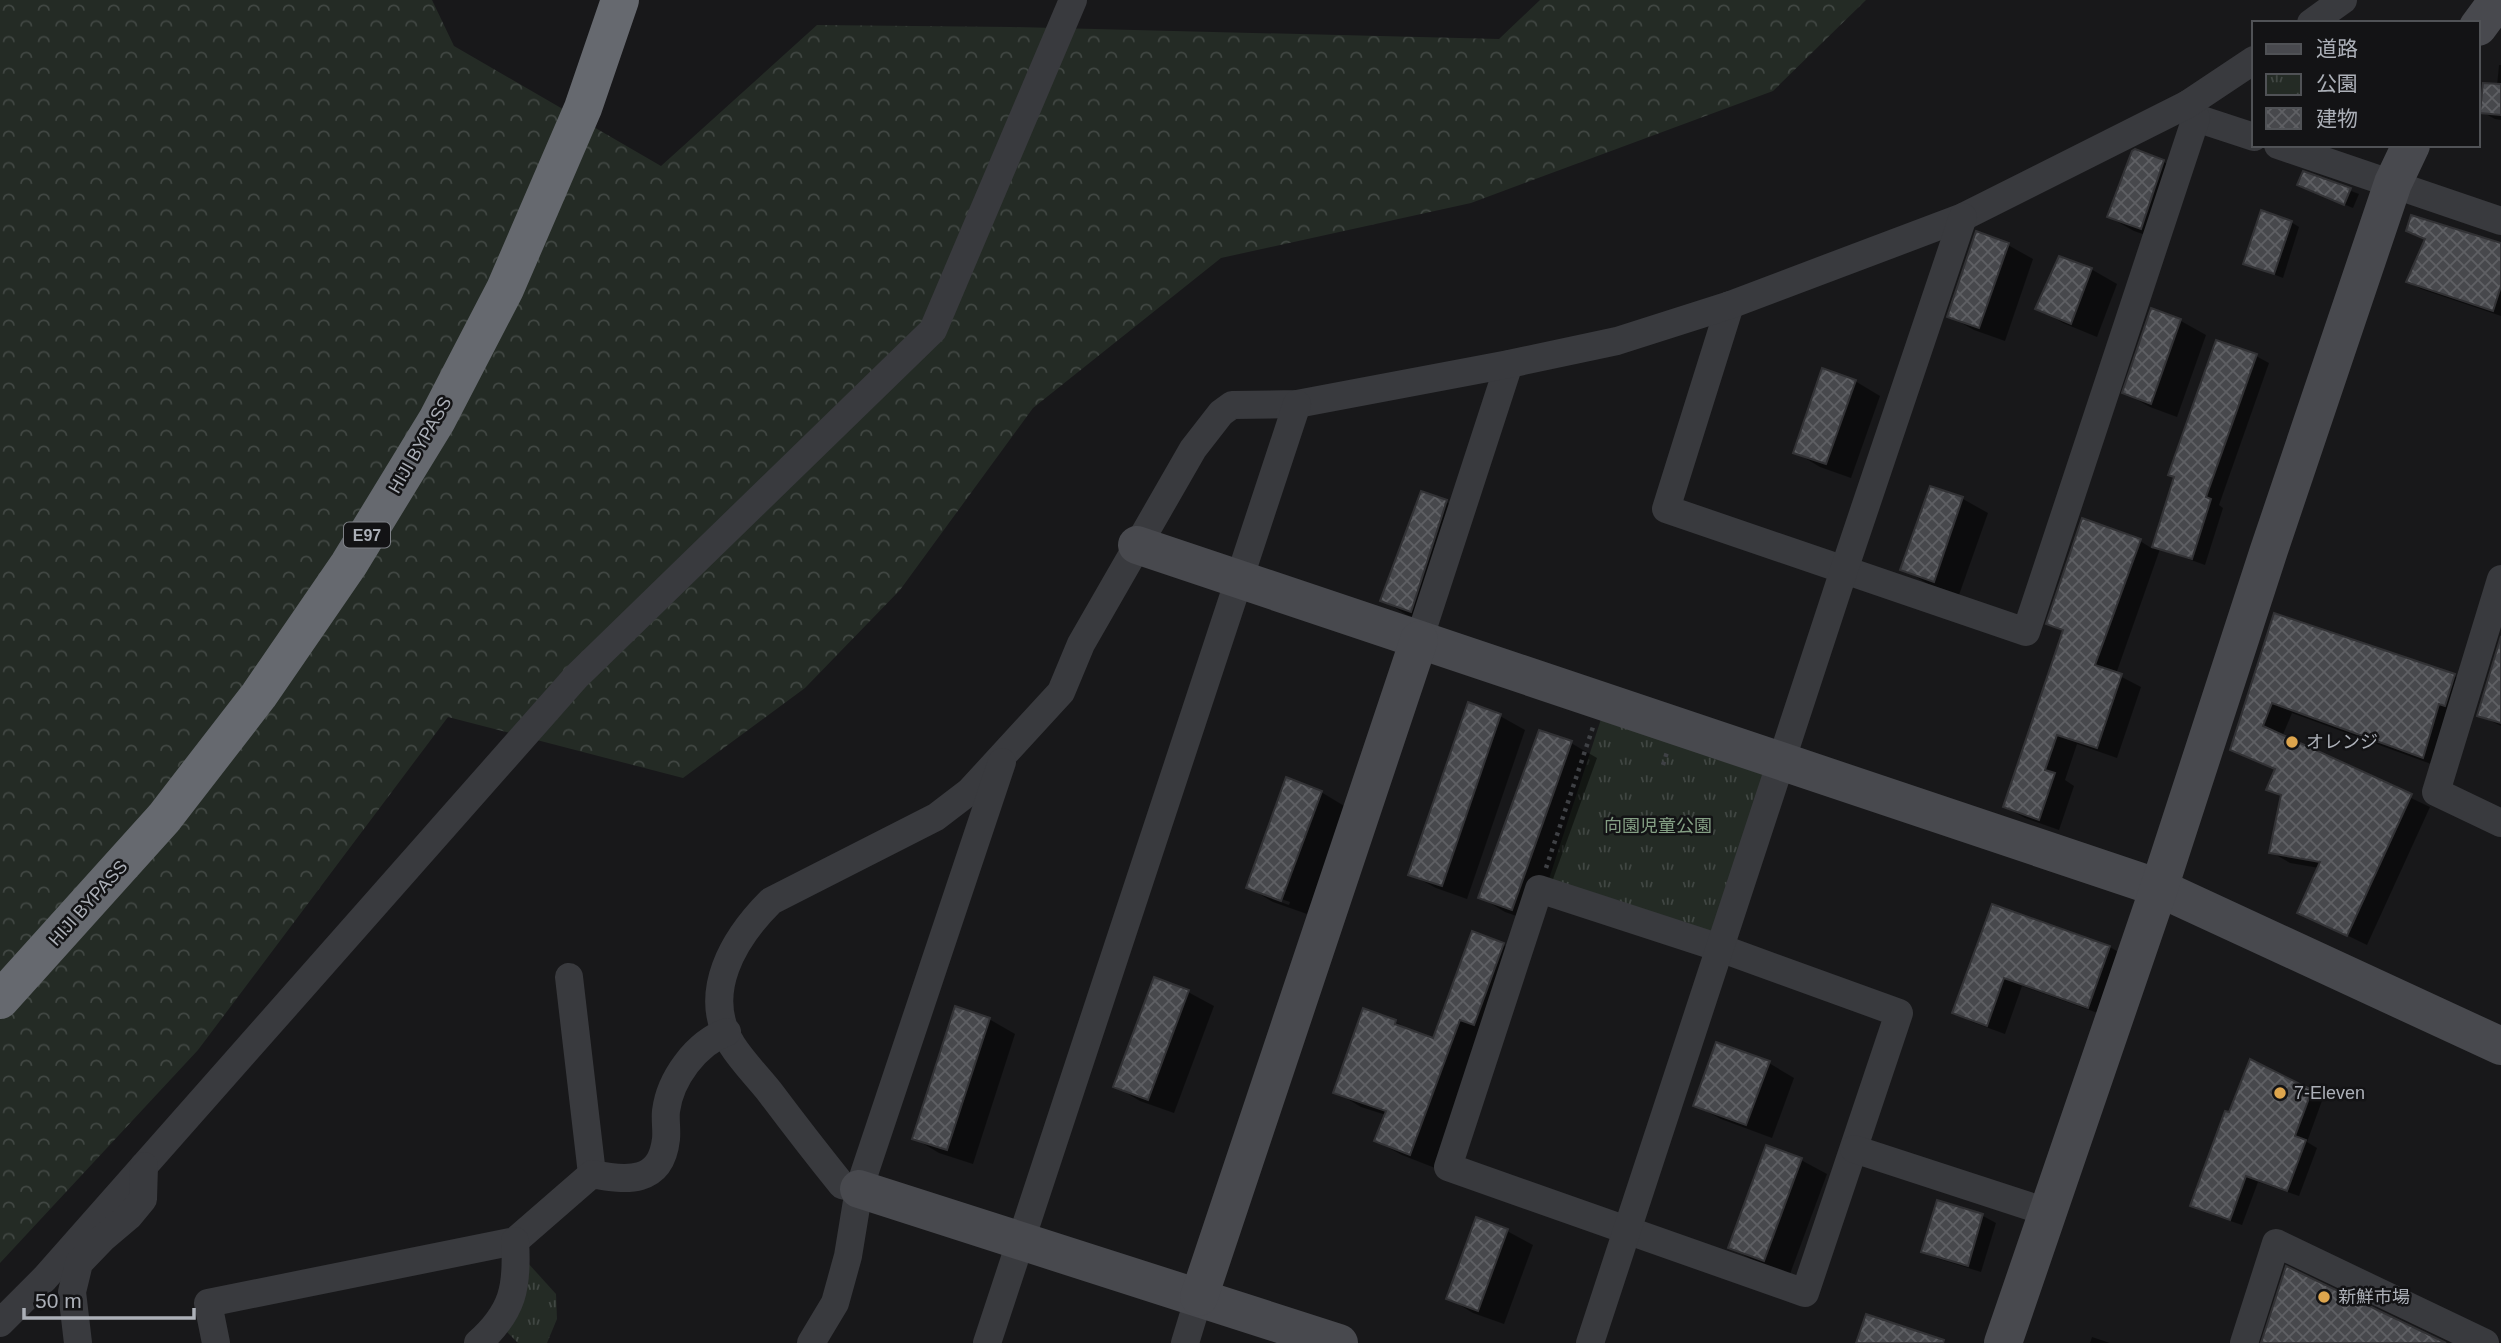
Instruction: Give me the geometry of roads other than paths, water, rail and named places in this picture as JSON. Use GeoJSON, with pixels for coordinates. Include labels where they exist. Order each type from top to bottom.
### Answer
{"type":"FeatureCollection","features":[{"type":"Feature","properties":{"kind":"highway","name":"HIJI BYPASS"},"geometry":{"type":"LineString","coordinates":[[0,1000],[164,818],[259,695],[349,564],[436,420],[505,289],[583,108],[620,0]]}},
{"type":"Feature","properties":{"kind":"highway"},"geometry":{"type":"LineString","coordinates":[[583,108],[632,0]]}},
{"type":"Feature","properties":{"kind":"street"},"geometry":{"type":"LineString","coordinates":[[0,1323],[45,1278],[576,677],[933,330],[1073,0]]}},
{"type":"Feature","properties":{"kind":"street"},"geometry":{"type":"LineString","coordinates":[[2314,21],[2343,0]]}},
{"type":"Feature","properties":{"kind":"street"},"geometry":{"type":"LineString","coordinates":[[2480,24],[2498,0]]}},
{"type":"Feature","properties":{"kind":"street"},"geometry":{"type":"LineString","coordinates":[[1339,1343],[842,1185],[732,1044],[727,1032],[719,1003],[720,984],[731,953],[753,919],[771,901],[936,817],[970,791],[1061,692],[1081,644],[1193,449],[1220,413],[1232,405],[1297,404],[1509,364],[1617,341],[1730,305],[1963,217],[2192,111],[2252,62]]}},
{"type":"Feature","properties":{"kind":"street"},"geometry":{"type":"LineString","coordinates":[[2192,111],[2252,136]]}},
{"type":"Feature","properties":{"kind":"street"},"geometry":{"type":"LineString","coordinates":[[1730,305],[1665,509],[2026,632],[2192,111]]}},
{"type":"Feature","properties":{"kind":"street"},"geometry":{"type":"LineString","coordinates":[[2284,147],[2501,221]]}},
{"type":"Feature","properties":{"kind":"street"},"geometry":{"type":"LineString","coordinates":[[2003,1343],[2159,888],[2393,183],[2410,147]]}},
{"type":"Feature","properties":{"kind":"street"},"geometry":{"type":"LineString","coordinates":[[1590,1343],[1963,217]]}},
{"type":"Feature","properties":{"kind":"street"},"geometry":{"type":"LineString","coordinates":[[1185,1343],[1509,364]]}},
{"type":"Feature","properties":{"kind":"street"},"geometry":{"type":"LineString","coordinates":[[987,1343],[1297,404]]}},
{"type":"Feature","properties":{"kind":"street"},"geometry":{"type":"LineString","coordinates":[[1137,545],[2159,888],[2501,1046]]}},
{"type":"Feature","properties":{"kind":"street"},"geometry":{"type":"LineString","coordinates":[[2501,579],[2436,792],[2501,823]]}},
{"type":"Feature","properties":{"kind":"street"},"geometry":{"type":"LineString","coordinates":[[811,1343],[835,1303],[848,1256],[859,1189],[1007,749]]}},
{"type":"Feature","properties":{"kind":"street"},"geometry":{"type":"LineString","coordinates":[[1539,889],[1720,948],[1899,1013],[1805,1293],[1448,1167],[1539,889]]}},
{"type":"Feature","properties":{"kind":"street"},"geometry":{"type":"LineString","coordinates":[[569,977],[592,1174]]}},
{"type":"Feature","properties":{"kind":"street"},"geometry":{"type":"LineString","coordinates":[[592,1174],[617,1179],[643,1177],[657,1167],[666,1141],[666,1110],[685,1066],[701,1047],[727,1032]]}},
{"type":"Feature","properties":{"kind":"street"},"geometry":{"type":"LineString","coordinates":[[1854,1149],[2047,1212]]}},
{"type":"Feature","properties":{"kind":"street"},"geometry":{"type":"LineString","coordinates":[[78,1343],[72,1292],[79,1263],[129,1216],[143,1199],[144,1166]]}},
{"type":"Feature","properties":{"kind":"street"},"geometry":{"type":"LineString","coordinates":[[216,1343],[208,1303],[515,1241],[592,1174]]}},
{"type":"Feature","properties":{"kind":"street"},"geometry":{"type":"LineString","coordinates":[[478,1343],[496,1327],[509,1301],[517,1274],[515,1241]]}},
{"type":"Feature","properties":{"kind":"street"},"geometry":{"type":"LineString","coordinates":[[2244,1343],[2276,1243],[2484,1343]]}},
{"type":"Feature","properties":{"kind":"place","name":"オレンジ"},"geometry":{"type":"Point","coordinates":[2292,742]}},
{"type":"Feature","properties":{"kind":"place","name":"7-Eleven"},"geometry":{"type":"Point","coordinates":[2280,1093]}},
{"type":"Feature","properties":{"kind":"place","name":"新鮮市場"},"geometry":{"type":"Point","coordinates":[2324,1297]}},
{"type":"Feature","properties":{"kind":"park label","name":"向園児童公園"},"geometry":{"type":"Point","coordinates":[1658,826]}}]}
